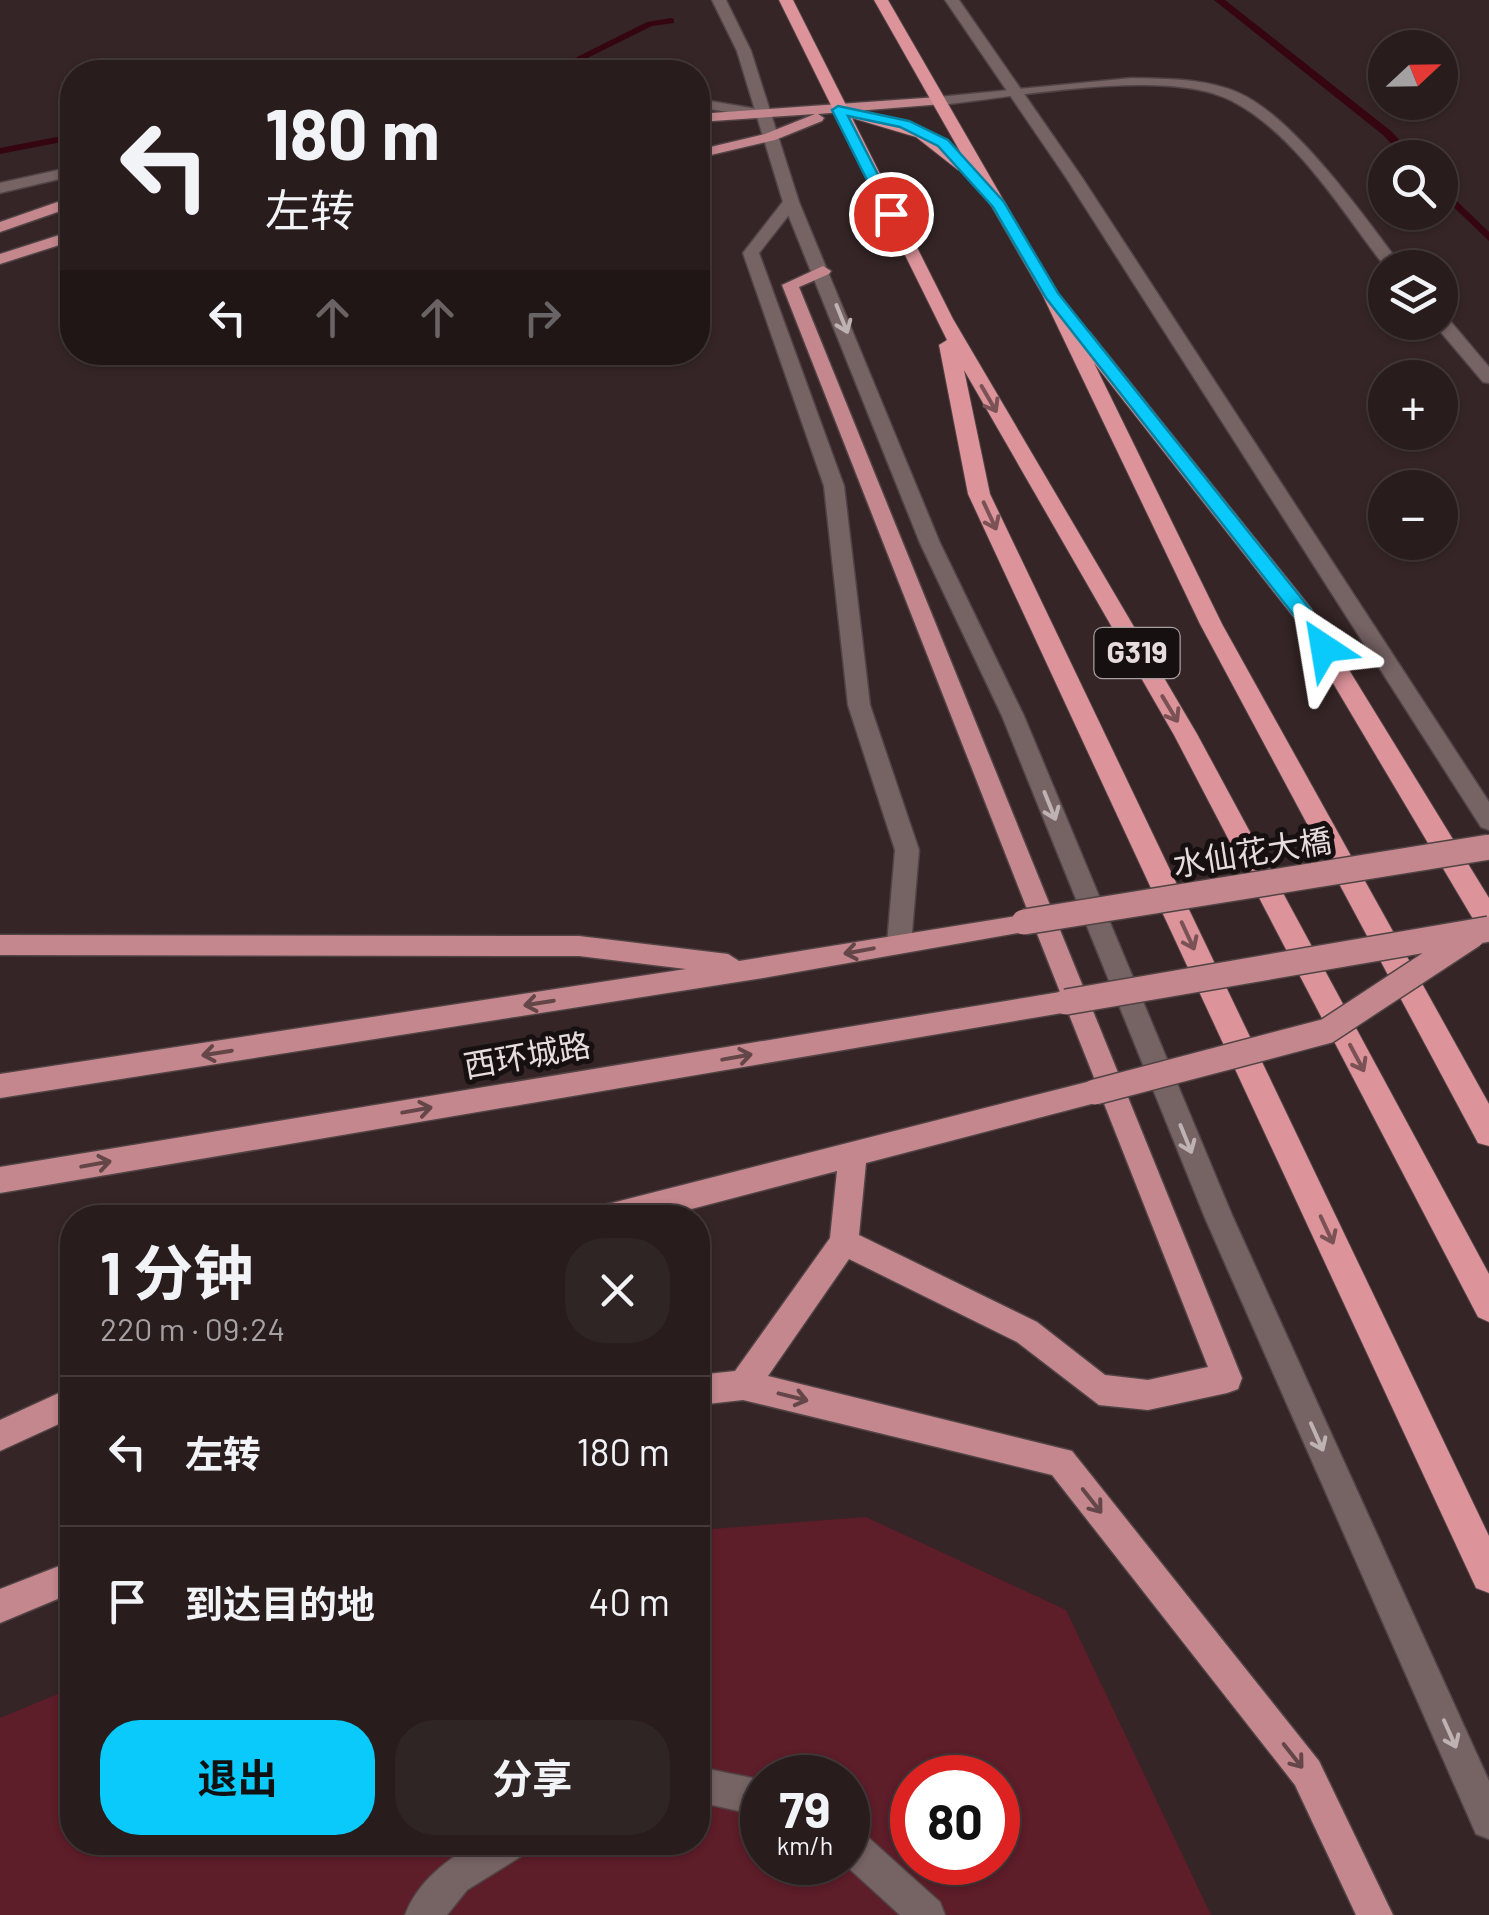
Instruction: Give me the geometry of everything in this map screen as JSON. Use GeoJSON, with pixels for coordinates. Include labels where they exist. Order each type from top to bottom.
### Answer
{"type":"FeatureCollection","features":[{"type":"Feature","properties":{"kind":"highway","name":"G319"},"geometry":{"type":"LineString","coordinates":[[786,0],[944,319],[1185,734],[1489,1306]]}},
{"type":"Feature","properties":{"kind":"highway","name":"G319"},"geometry":{"type":"LineString","coordinates":[[881,0],[1051,294],[1212,624],[1489,1134]]}},
{"type":"Feature","properties":{"kind":"highway"},"geometry":{"type":"LineString","coordinates":[[838,110],[904,124],[943,143],[999,205]]}},
{"type":"Feature","properties":{"kind":"highway"},"geometry":{"type":"LineString","coordinates":[[1051,294],[1303,614],[1486,927]]}},
{"type":"Feature","properties":{"kind":"highway"},"geometry":{"type":"LineString","coordinates":[[944,319],[979,494],[1489,1575]]}},
{"type":"Feature","properties":{"kind":"main road"},"geometry":{"type":"LineString","coordinates":[[710,117],[938,102]]}},
{"type":"Feature","properties":{"kind":"main road"},"geometry":{"type":"LineString","coordinates":[[710,151],[770,137],[838,110]]}},
{"type":"Feature","properties":{"kind":"main road"},"geometry":{"type":"LineString","coordinates":[[0,210],[60,196]]}},
{"type":"Feature","properties":{"kind":"main road"},"geometry":{"type":"LineString","coordinates":[[0,227],[60,206]]}},
{"type":"Feature","properties":{"kind":"main road"},"geometry":{"type":"LineString","coordinates":[[0,258],[60,240]]}},
{"type":"Feature","properties":{"kind":"main road"},"geometry":{"type":"LineString","coordinates":[[823,271],[790,285],[1227,1378],[1148,1396],[1099,1390],[1026,1332],[844,1242]]}},
{"type":"Feature","properties":{"kind":"main road","name":"水仙花大橋"},"geometry":{"type":"LineString","coordinates":[[1024,922],[1489,847]]}},
{"type":"Feature","properties":{"kind":"main road","name":"西环城路"},"geometry":{"type":"LineString","coordinates":[[0,1086],[763,968],[1024,922]]}},
{"type":"Feature","properties":{"kind":"main road"},"geometry":{"type":"LineString","coordinates":[[654,1205],[1327,1032],[1486,927]]}},
{"type":"Feature","properties":{"kind":"main road","name":"西环城路"},"geometry":{"type":"LineString","coordinates":[[0,1180],[1066,1002],[1486,927]]}},
{"type":"Feature","properties":{"kind":"main road"},"geometry":{"type":"LineString","coordinates":[[0,945],[579,946],[763,968]]}},
{"type":"Feature","properties":{"kind":"main road"},"geometry":{"type":"LineString","coordinates":[[744,1384],[844,1242],[852,1154]]}},
{"type":"Feature","properties":{"kind":"main road"},"geometry":{"type":"LineString","coordinates":[[710,1388],[744,1384],[1061,1462],[1307,1773],[1375,1915]]}},
{"type":"Feature","properties":{"kind":"main road"},"geometry":{"type":"LineString","coordinates":[[0,1436],[60,1408]]}},
{"type":"Feature","properties":{"kind":"main road"},"geometry":{"type":"LineString","coordinates":[[0,1606],[60,1582]]}},
{"type":"Feature","properties":{"kind":"street"},"geometry":{"type":"LineString","coordinates":[[719,0],[744,51],[791,202],[823,271],[930,542],[1013,716],[1218,1218],[1489,1821]]}},
{"type":"Feature","properties":{"kind":"street"},"geometry":{"type":"LineString","coordinates":[[952,0],[1489,822]]}},
{"type":"Feature","properties":{"kind":"street"},"geometry":{"type":"LineString","coordinates":[[938,102],[1156,82],[1233,96],[1270,120],[1380,250]]}},
{"type":"Feature","properties":{"kind":"street"},"geometry":{"type":"LineString","coordinates":[[710,105],[764,114]]}},
{"type":"Feature","properties":{"kind":"street"},"geometry":{"type":"LineString","coordinates":[[0,188],[60,175]]}},
{"type":"Feature","properties":{"kind":"street"},"geometry":{"type":"LineString","coordinates":[[791,202],[751,253],[834,486],[859,705],[907,850],[899,944]]}},
{"type":"Feature","properties":{"kind":"street"},"geometry":{"type":"LineString","coordinates":[[1457,340],[1489,378]]}},
{"type":"Feature","properties":{"kind":"street"},"geometry":{"type":"LineString","coordinates":[[710,1788],[740,1794]]}},
{"type":"Feature","properties":{"kind":"street"},"geometry":{"type":"LineString","coordinates":[[423,1915],[454,1877],[489,1855]]}},
{"type":"Feature","properties":{"kind":"street"},"geometry":{"type":"LineString","coordinates":[[870,1864],[927,1915]]}},
{"type":"Feature","properties":{"kind":"shaded area"},"geometry":{"type":"Polygon","coordinates":[[[866,1517],[1066,1610],[1211,1915],[0,1915],[0,1718],[60,1693],[60,1855],[710,1855],[710,1529],[866,1517]]]}},
{"type":"Feature","properties":{"kind":"waterway"},"geometry":{"type":"LineString","coordinates":[[1219,0],[1394,140]]}},
{"type":"Feature","properties":{"kind":"waterway"},"geometry":{"type":"LineString","coordinates":[[576,60],[650,24],[671,21]]}},
{"type":"Feature","properties":{"kind":"waterway"},"geometry":{"type":"LineString","coordinates":[[0,151],[60,139]]}},
{"type":"Feature","properties":{"kind":"waterway"},"geometry":{"type":"LineString","coordinates":[[1458,206],[1489,238]]}},
{"type":"Feature","properties":{"kind":"route"},"geometry":{"type":"LineString","coordinates":[[891,214],[838,110],[904,124],[943,143],[999,205],[1051,294],[1303,614],[1324,648]]}}]}
